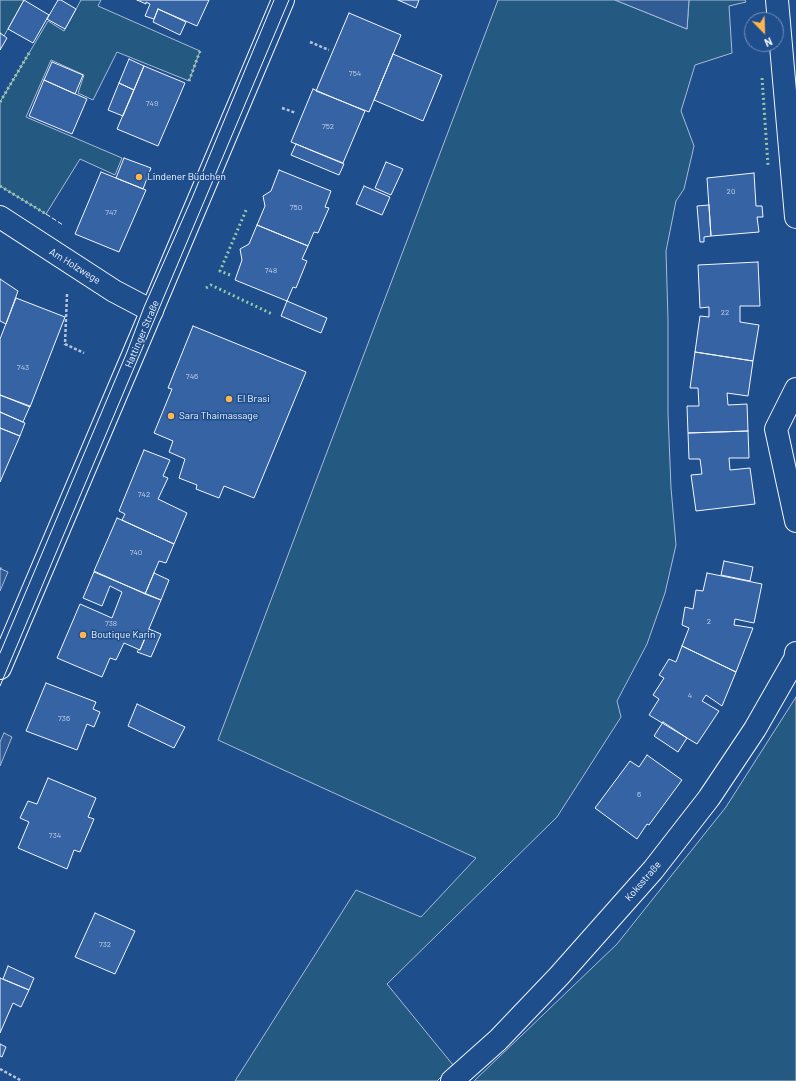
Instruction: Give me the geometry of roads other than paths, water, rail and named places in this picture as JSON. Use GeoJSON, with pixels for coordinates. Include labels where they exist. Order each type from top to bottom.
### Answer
{"type":"FeatureCollection","features":[{"type":"Feature","properties":{"kind":"street","name":"Hattinger Straße"},"geometry":{"type":"LineString","coordinates":[[0,668],[283,0]]}},
{"type":"Feature","properties":{"kind":"street"},"geometry":{"type":"LineString","coordinates":[[777,0],[796,217]]}},
{"type":"Feature","properties":{"kind":"street","name":"Am Holzwege"},"geometry":{"type":"LineString","coordinates":[[0,217],[114,291],[152,310]]}},
{"type":"Feature","properties":{"kind":"street"},"geometry":{"type":"LineString","coordinates":[[796,389],[776,429],[796,521]]}},
{"type":"Feature","properties":{"kind":"street","name":"Koksstraße"},"geometry":{"type":"LineString","coordinates":[[452,1081],[498,1040],[559,976],[653,870],[709,798],[755,729],[796,661]]}},
{"type":"Feature","properties":{"kind":"tram line"},"geometry":{"type":"LineString","coordinates":[[0,653],[274,0]]}},
{"type":"Feature","properties":{"kind":"tram line"},"geometry":{"type":"LineString","coordinates":[[0,686],[289,0]]}},
{"type":"Feature","properties":{"kind":"place","name":"Lindener Büdchen"},"geometry":{"type":"Point","coordinates":[139,177]}},
{"type":"Feature","properties":{"kind":"place","name":"El Brasi"},"geometry":{"type":"Point","coordinates":[229,399]}},
{"type":"Feature","properties":{"kind":"place","name":"Sara Thaimassage"},"geometry":{"type":"Point","coordinates":[171,416]}},
{"type":"Feature","properties":{"kind":"place","name":"Boutique Karin"},"geometry":{"type":"Point","coordinates":[83,635]}}]}
